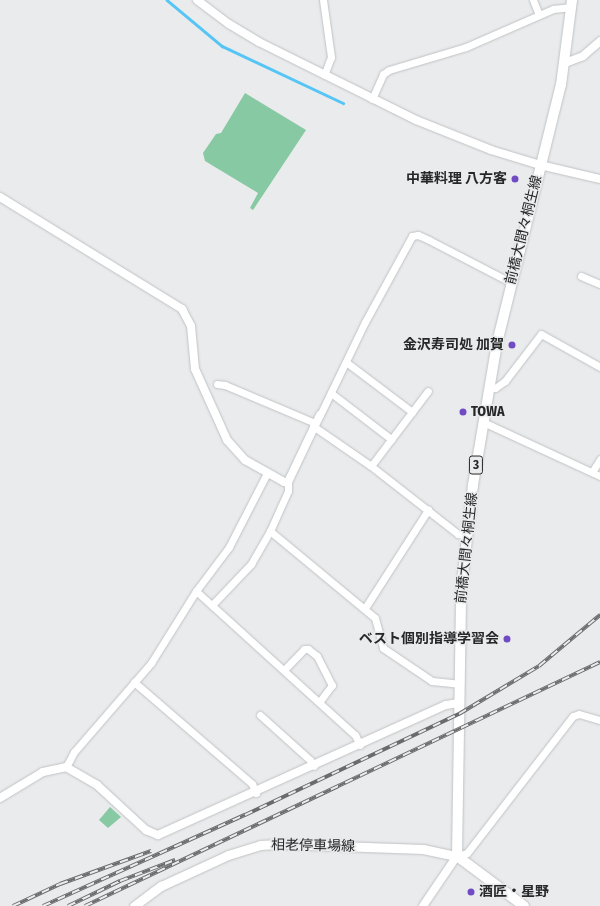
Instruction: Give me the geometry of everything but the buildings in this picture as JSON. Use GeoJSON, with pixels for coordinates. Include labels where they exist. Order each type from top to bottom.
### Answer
{"type":"FeatureCollection","features":[{"type":"Feature","properties":{"kind":"main road","name":"前橋大間々桐生線"},"geometry":{"type":"LineString","coordinates":[[458,856],[460,614],[466,536],[489,388],[510,282],[565,63],[572,4]]}},
{"type":"Feature","properties":{"kind":"main road","name":"相老停車場線"},"geometry":{"type":"LineString","coordinates":[[134,906],[161,886],[228,855],[260,845],[282,844],[423,849],[458,856]]}},
{"type":"Feature","properties":{"kind":"main road"},"geometry":{"type":"LineString","coordinates":[[458,856],[524,906]]}},
{"type":"Feature","properties":{"kind":"street"},"geometry":{"type":"LineString","coordinates":[[198,0],[243,33],[324,75],[449,134],[540,165],[600,179]]}},
{"type":"Feature","properties":{"kind":"street"},"geometry":{"type":"LineString","coordinates":[[323,0],[331,57],[324,75]]}},
{"type":"Feature","properties":{"kind":"street"},"geometry":{"type":"LineString","coordinates":[[533,0],[539,15]]}},
{"type":"Feature","properties":{"kind":"street"},"geometry":{"type":"LineString","coordinates":[[372,98],[383,74],[389,70],[466,47],[553,8],[572,4]]}},
{"type":"Feature","properties":{"kind":"street"},"geometry":{"type":"LineString","coordinates":[[565,63],[583,56],[600,41]]}},
{"type":"Feature","properties":{"kind":"street"},"geometry":{"type":"LineString","coordinates":[[0,197],[182,310],[191,326],[195,369],[227,440],[245,460],[267,473],[288,482]]}},
{"type":"Feature","properties":{"kind":"street"},"geometry":{"type":"LineString","coordinates":[[212,605],[251,564],[270,531],[288,491],[288,482],[314,424],[331,393],[364,322],[412,236],[418,235],[429,240],[510,282]]}},
{"type":"Feature","properties":{"kind":"street"},"geometry":{"type":"LineString","coordinates":[[581,276],[600,284]]}},
{"type":"Feature","properties":{"kind":"street"},"geometry":{"type":"LineString","coordinates":[[489,388],[495,388],[505,381],[541,334],[600,368]]}},
{"type":"Feature","properties":{"kind":"street"},"geometry":{"type":"LineString","coordinates":[[346,362],[412,412]]}},
{"type":"Feature","properties":{"kind":"street"},"geometry":{"type":"LineString","coordinates":[[217,384],[226,384],[314,424],[371,466],[458,534],[466,536]]}},
{"type":"Feature","properties":{"kind":"street"},"geometry":{"type":"LineString","coordinates":[[371,466],[428,391]]}},
{"type":"Feature","properties":{"kind":"street"},"geometry":{"type":"LineString","coordinates":[[331,393],[392,439]]}},
{"type":"Feature","properties":{"kind":"street"},"geometry":{"type":"LineString","coordinates":[[484,422],[600,476]]}},
{"type":"Feature","properties":{"kind":"street"},"geometry":{"type":"LineString","coordinates":[[592,472],[600,459]]}},
{"type":"Feature","properties":{"kind":"street"},"geometry":{"type":"LineString","coordinates":[[66,767],[74,752],[151,663],[196,591],[232,542],[267,473]]}},
{"type":"Feature","properties":{"kind":"street"},"geometry":{"type":"LineString","coordinates":[[365,608],[428,510]]}},
{"type":"Feature","properties":{"kind":"street"},"geometry":{"type":"LineString","coordinates":[[270,531],[365,608],[376,620],[383,648],[432,681],[459,684]]}},
{"type":"Feature","properties":{"kind":"street"},"geometry":{"type":"LineString","coordinates":[[196,591],[355,735],[360,745]]}},
{"type":"Feature","properties":{"kind":"street"},"geometry":{"type":"LineString","coordinates":[[284,670],[304,649],[308,649],[317,656],[332,685],[319,702]]}},
{"type":"Feature","properties":{"kind":"street"},"geometry":{"type":"LineString","coordinates":[[134,682],[252,784],[256,792]]}},
{"type":"Feature","properties":{"kind":"street"},"geometry":{"type":"LineString","coordinates":[[0,798],[42,772],[66,767],[97,786],[146,830],[158,835],[314,766],[446,705],[459,703]]}},
{"type":"Feature","properties":{"kind":"street"},"geometry":{"type":"LineString","coordinates":[[423,906],[458,856],[467,852],[573,716],[579,714],[600,720]]}},
{"type":"Feature","properties":{"kind":"street"},"geometry":{"type":"LineString","coordinates":[[260,715],[310,760],[314,766]]}},
{"type":"Feature","properties":{"kind":"green space"},"geometry":{"type":"Polygon","coordinates":[[[245,93],[306,130],[253,210],[250,208],[258,193],[205,161],[203,153],[216,134],[221,133],[245,93]]]}},
{"type":"Feature","properties":{"kind":"green space"},"geometry":{"type":"Polygon","coordinates":[[[110,807],[121,817],[108,828],[99,820],[110,807]]]}},
{"type":"Feature","properties":{"kind":"waterway"},"geometry":{"type":"LineString","coordinates":[[167,0],[222,46],[343,103]]}},
{"type":"Feature","properties":{"kind":"railway"},"geometry":{"type":"LineString","coordinates":[[43,906],[245,815],[459,714],[539,666],[600,615]]}},
{"type":"Feature","properties":{"kind":"railway"},"geometry":{"type":"LineString","coordinates":[[85,906],[600,662]]}},
{"type":"Feature","properties":{"kind":"railway"},"geometry":{"type":"LineString","coordinates":[[13,906],[60,884],[151,851]]}},
{"type":"Feature","properties":{"kind":"railway"},"geometry":{"type":"LineString","coordinates":[[68,906],[120,881],[175,860]]}},
{"type":"Feature","properties":{"kind":"place","name":"中華料理 八方客"},"geometry":{"type":"Point","coordinates":[515,179]}},
{"type":"Feature","properties":{"kind":"place","name":"金沢寿司処 加賀"},"geometry":{"type":"Point","coordinates":[512,345]}},
{"type":"Feature","properties":{"kind":"place","name":"TOWA"},"geometry":{"type":"Point","coordinates":[463,412]}},
{"type":"Feature","properties":{"kind":"place","name":"ベスト個別指導学習会"},"geometry":{"type":"Point","coordinates":[507,639]}},
{"type":"Feature","properties":{"kind":"place","name":"酒匠・星野"},"geometry":{"type":"Point","coordinates":[471,892]}}]}
